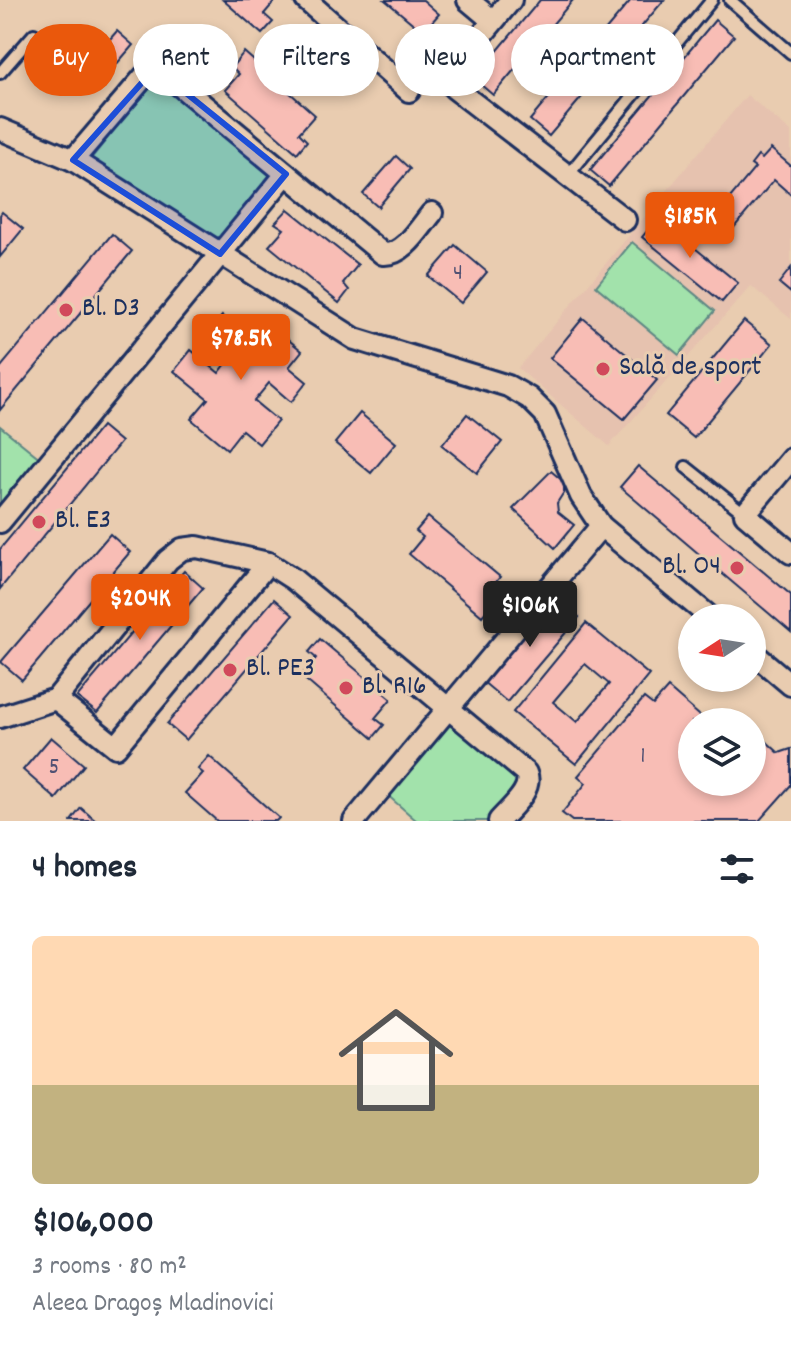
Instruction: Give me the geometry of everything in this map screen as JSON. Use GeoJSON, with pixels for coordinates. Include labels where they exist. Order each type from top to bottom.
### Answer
{"type":"FeatureCollection","features":[{"type":"Feature","properties":{"kind":"street"},"geometry":{"type":"LineString","coordinates":[[306,0],[395,79]]}},
{"type":"Feature","properties":{"kind":"street"},"geometry":{"type":"LineString","coordinates":[[468,0],[493,21]]}},
{"type":"Feature","properties":{"kind":"street"},"geometry":{"type":"LineString","coordinates":[[511,0],[452,71],[450,79],[454,88],[625,220]]}},
{"type":"Feature","properties":{"kind":"street"},"geometry":{"type":"LineString","coordinates":[[73,160],[149,71],[155,68],[383,254],[391,255],[401,249],[432,213]]}},
{"type":"Feature","properties":{"kind":"street"},"geometry":{"type":"LineString","coordinates":[[0,129],[73,160],[355,339],[508,386],[529,398],[551,424],[581,496],[601,526],[694,604]]}},
{"type":"Feature","properties":{"kind":"street"},"geometry":{"type":"LineString","coordinates":[[0,522],[286,174]]}},
{"type":"Feature","properties":{"kind":"street"},"geometry":{"type":"LineString","coordinates":[[791,459],[745,514],[791,553]]}},
{"type":"Feature","properties":{"kind":"street"},"geometry":{"type":"LineString","coordinates":[[354,821],[601,526]]}},
{"type":"Feature","properties":{"kind":"street"},"geometry":{"type":"LineString","coordinates":[[0,717],[56,699],[168,560],[182,549],[197,547],[268,563],[293,579],[528,776],[528,787],[499,821]]}},
{"type":"Feature","properties":{"kind":"street"},"geometry":{"type":"LineString","coordinates":[[56,699],[116,747],[268,563]]}},
{"type":"Feature","properties":{"kind":"street"},"geometry":{"type":"LineString","coordinates":[[766,664],[791,685]]}},
{"type":"Feature","properties":{"kind":"lane"},"geometry":{"type":"LineString","coordinates":[[568,175],[712,0]]}},
{"type":"Feature","properties":{"kind":"lane"},"geometry":{"type":"LineString","coordinates":[[730,0],[791,53]]}},
{"type":"Feature","properties":{"kind":"lane"},"geometry":{"type":"LineString","coordinates":[[743,11],[753,0]]}},
{"type":"Feature","properties":{"kind":"lane"},"geometry":{"type":"LineString","coordinates":[[0,73],[24,45]]}},
{"type":"Feature","properties":{"kind":"lane"},"geometry":{"type":"LineString","coordinates":[[686,467],[745,514]]}},
{"type":"Feature","properties":{"kind":"highlighted area"},"geometry":{"type":"Polygon","coordinates":[[[155,68],[286,174],[220,254],[73,160],[155,68]]]}},
{"type":"Feature","properties":{"kind":"shaded area"},"geometry":{"type":"Polygon","coordinates":[[[747,95],[791,132],[791,319],[751,286],[609,446],[518,368],[747,95]]]}},
{"type":"Feature","properties":{"kind":"green space"},"geometry":{"type":"Polygon","coordinates":[[[141,96],[180,96],[278,175],[222,244],[91,159],[141,96]]]}},
{"type":"Feature","properties":{"kind":"green space"},"geometry":{"type":"Polygon","coordinates":[[[632,242],[715,311],[679,355],[596,286],[632,242]]]}},
{"type":"Feature","properties":{"kind":"green space"},"geometry":{"type":"Polygon","coordinates":[[[0,426],[47,464],[0,522],[0,426]]]}},
{"type":"Feature","properties":{"kind":"green space"},"geometry":{"type":"Polygon","coordinates":[[[450,719],[523,781],[489,821],[417,821],[386,794],[450,719]]]}},
{"type":"Feature","properties":{"kind":"building"},"geometry":{"type":"Polygon","coordinates":[[[223,0],[276,0],[264,14],[273,22],[254,24],[254,27],[223,0]]]}},
{"type":"Feature","properties":{"kind":"building"},"geometry":{"type":"Polygon","coordinates":[[[385,0],[423,0],[439,14],[430,24],[414,24],[385,0]]]}},
{"type":"Feature","properties":{"kind":"building"},"geometry":{"type":"Polygon","coordinates":[[[540,0],[573,0],[553,24],[520,24],[540,0]]]}},
{"type":"Feature","properties":{"kind":"building"},"geometry":{"type":"Polygon","coordinates":[[[631,0],[664,0],[644,24],[611,24],[631,0]]]}},
{"type":"Feature","properties":{"kind":"building"},"geometry":{"type":"Polygon","coordinates":[[[715,20],[734,36],[684,96],[684,57],[715,20]]]}},
{"type":"Feature","properties":{"kind":"building"},"geometry":{"type":"Polygon","coordinates":[[[117,31],[133,45],[117,64],[117,31]]]}},
{"type":"Feature","properties":{"kind":"building"},"geometry":{"type":"Polygon","coordinates":[[[511,35],[511,74],[495,93],[495,54],[511,35]]]}},
{"type":"Feature","properties":{"kind":"building"},"geometry":{"type":"Polygon","coordinates":[[[244,52],[254,61],[254,96],[294,96],[315,115],[299,133],[307,141],[297,153],[232,96],[238,96],[238,60],[244,52]]]}},
{"type":"Feature","properties":{"kind":"building"},"geometry":{"type":"Polygon","coordinates":[[[550,96],[583,96],[549,136],[530,120],[550,96]]]}},
{"type":"Feature","properties":{"kind":"building"},"geometry":{"type":"Polygon","coordinates":[[[652,96],[684,96],[609,186],[590,170],[652,96]]]}},
{"type":"Feature","properties":{"kind":"building"},"geometry":{"type":"Polygon","coordinates":[[[771,149],[791,166],[791,195],[774,180],[726,237],[709,223],[755,168],[751,165],[758,156],[762,159],[771,149]]]}},
{"type":"Feature","properties":{"kind":"building"},"geometry":{"type":"Polygon","coordinates":[[[396,156],[410,169],[378,207],[363,194],[396,156]]]}},
{"type":"Feature","properties":{"kind":"building"},"geometry":{"type":"Polygon","coordinates":[[[288,209],[358,265],[343,283],[349,290],[339,303],[269,246],[284,229],[275,223],[288,209]]]}},
{"type":"Feature","properties":{"kind":"building"},"geometry":{"type":"Polygon","coordinates":[[[2,212],[23,229],[0,257],[0,215],[2,212]]]}},
{"type":"Feature","properties":{"kind":"building"},"geometry":{"type":"Polygon","coordinates":[[[658,218],[738,283],[722,302],[642,237],[658,218]]]}},
{"type":"Feature","properties":{"kind":"building","name":"Bl. D3"},"geometry":{"type":"Polygon","coordinates":[[[112,234],[132,251],[0,410],[0,368],[112,234]]]}},
{"type":"Feature","properties":{"kind":"building"},"geometry":{"type":"Polygon","coordinates":[[[455,245],[487,272],[461,303],[428,276],[455,245]]]}},
{"type":"Feature","properties":{"kind":"building"},"geometry":{"type":"Polygon","coordinates":[[[791,268],[791,293],[779,283],[791,268]]]}},
{"type":"Feature","properties":{"kind":"building"},"geometry":{"type":"Polygon","coordinates":[[[222,316],[258,345],[273,327],[302,351],[289,367],[307,382],[291,402],[269,383],[254,401],[278,421],[259,444],[242,430],[227,449],[191,419],[208,399],[174,371],[191,350],[219,373],[232,356],[206,335],[222,316]]]}},
{"type":"Feature","properties":{"kind":"building","name":"Sală de sport"},"geometry":{"type":"Polygon","coordinates":[[[583,318],[657,380],[624,419],[550,358],[583,318]]]}},
{"type":"Feature","properties":{"kind":"building"},"geometry":{"type":"Polygon","coordinates":[[[744,321],[772,344],[694,438],[666,415],[744,321]]]}},
{"type":"Feature","properties":{"kind":"building"},"geometry":{"type":"Polygon","coordinates":[[[360,413],[396,443],[371,473],[335,443],[360,413]]]}},
{"type":"Feature","properties":{"kind":"building"},"geometry":{"type":"Polygon","coordinates":[[[467,414],[502,442],[477,473],[442,445],[467,414]]]}},
{"type":"Feature","properties":{"kind":"building","name":"Bl. E3"},"geometry":{"type":"Polygon","coordinates":[[[102,426],[121,442],[0,589],[0,549],[102,426]]]}},
{"type":"Feature","properties":{"kind":"building","name":"Bl. O4"},"geometry":{"type":"Polygon","coordinates":[[[638,466],[791,595],[791,632],[766,611],[766,604],[758,604],[620,487],[638,466]]]}},
{"type":"Feature","properties":{"kind":"building"},"geometry":{"type":"Polygon","coordinates":[[[551,471],[564,482],[564,492],[557,503],[558,512],[574,525],[555,548],[513,509],[551,471]]]}},
{"type":"Feature","properties":{"kind":"building"},"geometry":{"type":"Polygon","coordinates":[[[428,517],[500,577],[487,593],[496,600],[482,616],[409,554],[423,537],[416,531],[428,517]]]}},
{"type":"Feature","properties":{"kind":"building"},"geometry":{"type":"Polygon","coordinates":[[[110,534],[130,552],[22,680],[1,662],[110,534]]]}},
{"type":"Feature","properties":{"kind":"building"},"geometry":{"type":"Polygon","coordinates":[[[184,571],[203,588],[97,713],[77,697],[184,571]]]}},
{"type":"Feature","properties":{"kind":"building"},"geometry":{"type":"Polygon","coordinates":[[[554,596],[579,617],[507,702],[482,681],[554,596]]]}},
{"type":"Feature","properties":{"kind":"building","name":"Bl. PE3"},"geometry":{"type":"Polygon","coordinates":[[[274,599],[293,615],[186,740],[167,724],[274,599]]]}},
{"type":"Feature","properties":{"kind":"building"},"geometry":{"type":"Polygon","coordinates":[[[586,623],[649,675],[576,764],[513,712],[586,623]],[[585,664],[553,702],[577,722],[609,684],[585,664]]]}},
{"type":"Feature","properties":{"kind":"building","name":"Bl. R16"},"geometry":{"type":"Polygon","coordinates":[[[320,639],[391,699],[375,718],[384,725],[373,738],[301,676],[316,658],[309,652],[320,639]]]}},
{"type":"Feature","properties":{"kind":"building"},"geometry":{"type":"Polygon","coordinates":[[[668,688],[691,708],[678,708],[678,796],[766,796],[767,742],[779,753],[791,749],[791,785],[759,821],[572,821],[562,813],[586,783],[578,776],[644,698],[653,705],[668,688]]]}},
{"type":"Feature","properties":{"kind":"building"},"geometry":{"type":"Polygon","coordinates":[[[51,737],[84,765],[56,799],[23,770],[51,737]]]}},
{"type":"Feature","properties":{"kind":"building"},"geometry":{"type":"Polygon","coordinates":[[[209,756],[279,818],[276,821],[217,821],[185,793],[203,773],[198,769],[209,756]]]}},
{"type":"Feature","properties":{"kind":"building"},"geometry":{"type":"Polygon","coordinates":[[[81,808],[96,821],[71,821],[81,808]]]}},
{"type":"Feature","properties":{"kind":"place","name":"Bl. D3"},"geometry":{"type":"Point","coordinates":[66,310]}},
{"type":"Feature","properties":{"kind":"place","name":"Sală de sport"},"geometry":{"type":"Point","coordinates":[603,369]}},
{"type":"Feature","properties":{"kind":"place","name":"Bl. E3"},"geometry":{"type":"Point","coordinates":[39,522]}},
{"type":"Feature","properties":{"kind":"place","name":"Bl. O4"},"geometry":{"type":"Point","coordinates":[737,568]}},
{"type":"Feature","properties":{"kind":"place","name":"Bl. PE3"},"geometry":{"type":"Point","coordinates":[230,670]}},
{"type":"Feature","properties":{"kind":"place","name":"Bl. R16"},"geometry":{"type":"Point","coordinates":[346,688]}}]}
